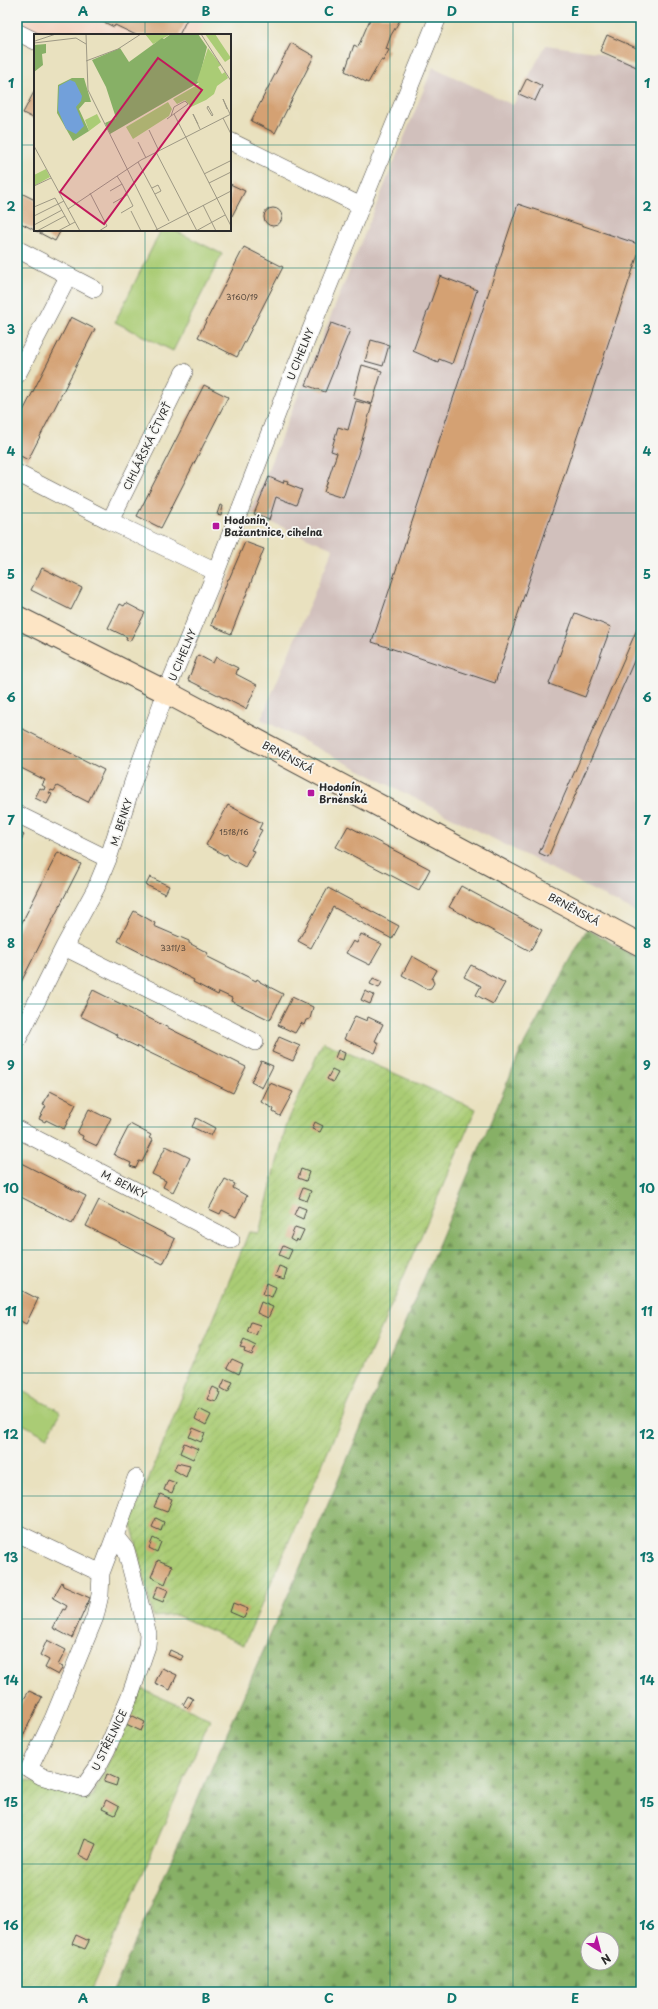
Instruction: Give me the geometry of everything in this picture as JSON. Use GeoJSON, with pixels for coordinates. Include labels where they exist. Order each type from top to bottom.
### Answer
{"type":"FeatureCollection","features":[{"type":"Feature","properties":{"kind":"main road","name":"BRNĚNSKÁ"},"geometry":{"type":"LineString","coordinates":[[17,617],[166,692],[641,945]]}},
{"type":"Feature","properties":{"kind":"street","name":"U CIHELNY"},"geometry":{"type":"LineString","coordinates":[[166,692],[216,572],[284,392],[438,17]]}},
{"type":"Feature","properties":{"kind":"street"},"geometry":{"type":"LineString","coordinates":[[17,32],[34,40]]}},
{"type":"Feature","properties":{"kind":"street"},"geometry":{"type":"LineString","coordinates":[[231,142],[361,206]]}},
{"type":"Feature","properties":{"kind":"street"},"geometry":{"type":"LineString","coordinates":[[17,249],[68,277],[94,289]]}},
{"type":"Feature","properties":{"kind":"street"},"geometry":{"type":"LineString","coordinates":[[17,375],[68,277]]}},
{"type":"Feature","properties":{"kind":"street","name":"CIHLÁŘSKÁ ČTVRŤ"},"geometry":{"type":"LineString","coordinates":[[110,521],[184,372]]}},
{"type":"Feature","properties":{"kind":"street"},"geometry":{"type":"LineString","coordinates":[[17,473],[110,521],[216,572]]}},
{"type":"Feature","properties":{"kind":"street","name":"M. BENKY"},"geometry":{"type":"LineString","coordinates":[[17,1041],[64,947],[96,888],[108,859],[133,782],[166,692]]}},
{"type":"Feature","properties":{"kind":"street"},"geometry":{"type":"LineString","coordinates":[[17,814],[108,859]]}},
{"type":"Feature","properties":{"kind":"street"},"geometry":{"type":"LineString","coordinates":[[64,947],[255,1042]]}},
{"type":"Feature","properties":{"kind":"street","name":"M. BENKY"},"geometry":{"type":"LineString","coordinates":[[17,1129],[231,1240]]}},
{"type":"Feature","properties":{"kind":"street","name":"U STŘELNICE"},"geometry":{"type":"LineString","coordinates":[[115,1536],[126,1550],[148,1634],[147,1646],[131,1693],[107,1749],[97,1768],[83,1788],[41,1776],[29,1769],[53,1719],[95,1617],[100,1595],[101,1573],[136,1478]]}},
{"type":"Feature","properties":{"kind":"street"},"geometry":{"type":"LineString","coordinates":[[17,1533],[101,1573]]}},
{"type":"Feature","properties":{"kind":"shaded area"},"geometry":{"type":"Polygon","coordinates":[[[17,17],[206,17],[198,34],[34,34],[17,26],[17,17]]]}},
{"type":"Feature","properties":{"kind":"shaded area"},"geometry":{"type":"Polygon","coordinates":[[[546,45],[596,52],[641,72],[641,915],[261,719],[333,549],[250,513],[433,67],[513,105],[546,45]]]}},
{"type":"Feature","properties":{"kind":"green space"},"geometry":{"type":"Polygon","coordinates":[[[160,231],[176,231],[222,254],[173,351],[115,322],[160,231]]]}},
{"type":"Feature","properties":{"kind":"green space"},"geometry":{"type":"Polygon","coordinates":[[[587,929],[641,960],[641,1113],[638,1119],[641,1122],[641,1992],[113,1992],[332,1495],[521,1050],[587,929]]]}},
{"type":"Feature","properties":{"kind":"green space"},"geometry":{"type":"Polygon","coordinates":[[[323,1042],[476,1109],[244,1645],[176,1615],[153,1617],[131,1522],[249,1232],[259,1233],[287,1123],[323,1042]]]}},
{"type":"Feature","properties":{"kind":"green space"},"geometry":{"type":"Polygon","coordinates":[[[17,1388],[61,1412],[47,1437],[17,1421],[17,1388]]]}},
{"type":"Feature","properties":{"kind":"green space"},"geometry":{"type":"Polygon","coordinates":[[[142,1689],[210,1719],[91,1992],[17,1992],[17,1778],[92,1798],[142,1689]]]}},
{"type":"Feature","properties":{"kind":"building"},"geometry":{"type":"Polygon","coordinates":[[[94,17],[188,17],[180,34],[134,34],[115,25],[114,27],[94,17]]]}},
{"type":"Feature","properties":{"kind":"building"},"geometry":{"type":"Polygon","coordinates":[[[371,17],[402,17],[391,35],[386,49],[389,50],[383,61],[381,60],[368,83],[345,71],[354,45],[358,47],[371,17]]]}},
{"type":"Feature","properties":{"kind":"building"},"geometry":{"type":"Polygon","coordinates":[[[607,35],[641,50],[641,69],[600,51],[607,35]]]}},
{"type":"Feature","properties":{"kind":"building"},"geometry":{"type":"Polygon","coordinates":[[[291,43],[314,56],[275,133],[251,121],[291,43]]]}},
{"type":"Feature","properties":{"kind":"building"},"geometry":{"type":"Polygon","coordinates":[[[527,78],[542,86],[535,101],[519,94],[527,78]]]}},
{"type":"Feature","properties":{"kind":"building"},"geometry":{"type":"Polygon","coordinates":[[[34,92],[34,118],[23,113],[34,92]]]}},
{"type":"Feature","properties":{"kind":"building"},"geometry":{"type":"Polygon","coordinates":[[[231,184],[245,191],[231,216],[231,184]]]}},
{"type":"Feature","properties":{"kind":"building"},"geometry":{"type":"Polygon","coordinates":[[[17,191],[34,200],[34,230],[17,221],[17,191]]]}},
{"type":"Feature","properties":{"kind":"building"},"geometry":{"type":"Polygon","coordinates":[[[518,204],[641,245],[495,683],[372,642],[518,204]]]}},
{"type":"Feature","properties":{"kind":"building"},"geometry":{"type":"Polygon","coordinates":[[[273,208],[279,211],[282,217],[279,223],[273,226],[267,223],[264,217],[267,211],[273,208]]]}},
{"type":"Feature","properties":{"kind":"building"},"geometry":{"type":"Polygon","coordinates":[[[36,231],[60,231],[55,241],[36,231]]]}},
{"type":"Feature","properties":{"kind":"building"},"geometry":{"type":"Polygon","coordinates":[[[244,247],[283,267],[237,357],[198,337],[244,247]]]}},
{"type":"Feature","properties":{"kind":"building"},"geometry":{"type":"Polygon","coordinates":[[[440,276],[477,290],[452,364],[439,359],[438,362],[413,351],[440,276]]]}},
{"type":"Feature","properties":{"kind":"building"},"geometry":{"type":"Polygon","coordinates":[[[71,317],[95,329],[28,460],[17,454],[17,423],[71,317]]]}},
{"type":"Feature","properties":{"kind":"building"},"geometry":{"type":"Polygon","coordinates":[[[331,323],[350,330],[325,392],[306,385],[331,323]]]}},
{"type":"Feature","properties":{"kind":"building"},"geometry":{"type":"Polygon","coordinates":[[[371,340],[389,345],[383,366],[365,361],[371,340]]]}},
{"type":"Feature","properties":{"kind":"building"},"geometry":{"type":"Polygon","coordinates":[[[362,365],[382,371],[372,404],[353,398],[362,365]]]}},
{"type":"Feature","properties":{"kind":"building"},"geometry":{"type":"Polygon","coordinates":[[[204,385],[228,397],[161,528],[137,516],[204,385]]]}},
{"type":"Feature","properties":{"kind":"building"},"geometry":{"type":"Polygon","coordinates":[[[356,401],[372,405],[358,454],[343,498],[324,492],[337,453],[331,451],[338,427],[348,430],[356,401]]]}},
{"type":"Feature","properties":{"kind":"building"},"geometry":{"type":"Polygon","coordinates":[[[269,477],[283,483],[284,480],[288,481],[287,484],[302,490],[296,505],[276,497],[269,520],[254,514],[269,477]]]}},
{"type":"Feature","properties":{"kind":"building"},"geometry":{"type":"Polygon","coordinates":[[[220,505],[223,506],[221,515],[217,514],[220,505]]]}},
{"type":"Feature","properties":{"kind":"building"},"geometry":{"type":"Polygon","coordinates":[[[245,542],[264,549],[231,634],[211,625],[228,579],[245,542]]]}},
{"type":"Feature","properties":{"kind":"building"},"geometry":{"type":"Polygon","coordinates":[[[42,568],[82,588],[71,610],[31,590],[42,568]]]}},
{"type":"Feature","properties":{"kind":"building"},"geometry":{"type":"Polygon","coordinates":[[[126,603],[145,613],[130,641],[126,640],[127,637],[108,628],[120,604],[124,606],[126,603]]]}},
{"type":"Feature","properties":{"kind":"building"},"geometry":{"type":"Polygon","coordinates":[[[575,613],[611,627],[585,697],[549,684],[575,613]]]}},
{"type":"Feature","properties":{"kind":"building"},"geometry":{"type":"Polygon","coordinates":[[[641,620],[641,645],[548,857],[539,853],[641,620]]]}},
{"type":"Feature","properties":{"kind":"building"},"geometry":{"type":"Polygon","coordinates":[[[198,655],[213,663],[216,657],[238,668],[236,674],[257,685],[246,709],[188,680],[198,655]]]}},
{"type":"Feature","properties":{"kind":"building"},"geometry":{"type":"Polygon","coordinates":[[[17,726],[104,770],[88,802],[57,786],[54,791],[51,790],[49,793],[52,794],[47,804],[35,798],[40,788],[44,790],[45,787],[42,785],[45,780],[17,766],[17,726]]]}},
{"type":"Feature","properties":{"kind":"building"},"geometry":{"type":"Polygon","coordinates":[[[228,805],[262,823],[259,829],[262,830],[251,850],[254,851],[245,867],[229,858],[227,854],[224,855],[206,845],[228,805]]]}},
{"type":"Feature","properties":{"kind":"building"},"geometry":{"type":"Polygon","coordinates":[[[348,826],[430,869],[419,890],[336,847],[348,826]]]}},
{"type":"Feature","properties":{"kind":"building"},"geometry":{"type":"Polygon","coordinates":[[[17,831],[24,835],[17,847],[17,831]]]}},
{"type":"Feature","properties":{"kind":"building"},"geometry":{"type":"Polygon","coordinates":[[[58,852],[81,864],[17,990],[17,932],[58,852]]]}},
{"type":"Feature","properties":{"kind":"building"},"geometry":{"type":"Polygon","coordinates":[[[150,877],[169,886],[165,894],[146,885],[150,877]]]}},
{"type":"Feature","properties":{"kind":"building"},"geometry":{"type":"Polygon","coordinates":[[[461,886],[542,930],[530,951],[449,907],[461,886]]]}},
{"type":"Feature","properties":{"kind":"building"},"geometry":{"type":"Polygon","coordinates":[[[328,888],[399,926],[392,939],[333,907],[311,948],[298,941],[328,888]]]}},
{"type":"Feature","properties":{"kind":"building"},"geometry":{"type":"Polygon","coordinates":[[[134,911],[155,923],[154,926],[189,941],[189,943],[208,953],[206,956],[256,981],[257,979],[283,994],[270,1020],[231,1001],[232,998],[219,992],[218,995],[193,982],[194,980],[118,941],[134,911]]]}},
{"type":"Feature","properties":{"kind":"building"},"geometry":{"type":"Polygon","coordinates":[[[361,934],[382,944],[370,965],[346,953],[353,941],[357,943],[361,934]]]}},
{"type":"Feature","properties":{"kind":"building"},"geometry":{"type":"Polygon","coordinates":[[[412,956],[437,970],[432,979],[434,983],[431,988],[427,989],[402,975],[412,956]]]}},
{"type":"Feature","properties":{"kind":"building"},"geometry":{"type":"Polygon","coordinates":[[[471,965],[505,983],[493,1004],[476,995],[481,986],[464,977],[471,965]]]}},
{"type":"Feature","properties":{"kind":"building"},"geometry":{"type":"Polygon","coordinates":[[[373,978],[382,982],[379,988],[370,984],[373,978]]]}},
{"type":"Feature","properties":{"kind":"building"},"geometry":{"type":"Polygon","coordinates":[[[93,990],[246,1067],[233,1093],[117,1037],[118,1035],[80,1016],[93,990]]]}},
{"type":"Feature","properties":{"kind":"building"},"geometry":{"type":"Polygon","coordinates":[[[365,991],[374,995],[370,1004],[361,1000],[365,991]]]}},
{"type":"Feature","properties":{"kind":"building"},"geometry":{"type":"Polygon","coordinates":[[[292,997],[313,1007],[310,1019],[306,1020],[304,1025],[301,1023],[295,1033],[278,1025],[292,997]]]}},
{"type":"Feature","properties":{"kind":"building"},"geometry":{"type":"Polygon","coordinates":[[[355,1016],[367,1021],[368,1017],[383,1024],[375,1041],[379,1043],[375,1053],[344,1039],[355,1016]]]}},
{"type":"Feature","properties":{"kind":"building"},"geometry":{"type":"Polygon","coordinates":[[[279,1037],[300,1046],[293,1061],[272,1052],[279,1037]]]}},
{"type":"Feature","properties":{"kind":"building"},"geometry":{"type":"Polygon","coordinates":[[[338,1050],[345,1053],[343,1060],[335,1058],[338,1050]]]}},
{"type":"Feature","properties":{"kind":"building"},"geometry":{"type":"Polygon","coordinates":[[[261,1061],[273,1066],[262,1088],[251,1082],[261,1061]]]}},
{"type":"Feature","properties":{"kind":"building"},"geometry":{"type":"Polygon","coordinates":[[[332,1070],[338,1073],[333,1082],[327,1079],[332,1070]]]}},
{"type":"Feature","properties":{"kind":"building"},"geometry":{"type":"Polygon","coordinates":[[[270,1083],[293,1092],[280,1116],[273,1112],[274,1109],[261,1102],[270,1083]]]}},
{"type":"Feature","properties":{"kind":"building"},"geometry":{"type":"Polygon","coordinates":[[[50,1091],[76,1104],[64,1129],[46,1120],[45,1122],[39,1119],[46,1106],[43,1105],[50,1091]]]}},
{"type":"Feature","properties":{"kind":"building"},"geometry":{"type":"Polygon","coordinates":[[[89,1109],[111,1118],[97,1146],[82,1139],[83,1136],[77,1133],[89,1109]]]}},
{"type":"Feature","properties":{"kind":"building"},"geometry":{"type":"Polygon","coordinates":[[[196,1118],[215,1128],[211,1136],[192,1127],[196,1118]]]}},
{"type":"Feature","properties":{"kind":"building"},"geometry":{"type":"Polygon","coordinates":[[[315,1122],[323,1126],[320,1132],[312,1129],[315,1122]]]}},
{"type":"Feature","properties":{"kind":"building"},"geometry":{"type":"Polygon","coordinates":[[[130,1124],[151,1135],[149,1138],[153,1140],[142,1162],[139,1161],[136,1168],[130,1166],[131,1163],[114,1155],[130,1124]]]}},
{"type":"Feature","properties":{"kind":"building"},"geometry":{"type":"Polygon","coordinates":[[[166,1146],[190,1158],[173,1192],[163,1187],[166,1181],[152,1174],[166,1146]]]}},
{"type":"Feature","properties":{"kind":"building"},"geometry":{"type":"Polygon","coordinates":[[[17,1161],[86,1196],[72,1223],[17,1195],[17,1161]]]}},
{"type":"Feature","properties":{"kind":"building"},"geometry":{"type":"Polygon","coordinates":[[[301,1169],[309,1172],[306,1181],[298,1178],[301,1169]]]}},
{"type":"Feature","properties":{"kind":"building"},"geometry":{"type":"Polygon","coordinates":[[[225,1179],[235,1184],[233,1188],[247,1196],[236,1217],[222,1210],[220,1214],[209,1209],[225,1179]]]}},
{"type":"Feature","properties":{"kind":"building"},"geometry":{"type":"Polygon","coordinates":[[[303,1188],[311,1191],[307,1201],[299,1198],[303,1188]]]}},
{"type":"Feature","properties":{"kind":"building"},"geometry":{"type":"Polygon","coordinates":[[[99,1200],[175,1239],[163,1264],[86,1226],[99,1200]]]}},
{"type":"Feature","properties":{"kind":"building"},"geometry":{"type":"Polygon","coordinates":[[[298,1206],[306,1209],[303,1219],[294,1215],[298,1206]]]}},
{"type":"Feature","properties":{"kind":"building"},"geometry":{"type":"Polygon","coordinates":[[[295,1227],[304,1230],[299,1241],[296,1239],[295,1242],[290,1239],[295,1227]]]}},
{"type":"Feature","properties":{"kind":"building"},"geometry":{"type":"Polygon","coordinates":[[[283,1246],[292,1250],[288,1259],[279,1255],[283,1246]]]}},
{"type":"Feature","properties":{"kind":"building"},"geometry":{"type":"Polygon","coordinates":[[[279,1266],[287,1269],[284,1279],[275,1276],[279,1266]]]}},
{"type":"Feature","properties":{"kind":"building"},"geometry":{"type":"Polygon","coordinates":[[[267,1283],[276,1287],[272,1297],[263,1294],[267,1283]]]}},
{"type":"Feature","properties":{"kind":"building"},"geometry":{"type":"Polygon","coordinates":[[[17,1288],[38,1299],[26,1324],[17,1319],[17,1288]]]}},
{"type":"Feature","properties":{"kind":"building"},"geometry":{"type":"Polygon","coordinates":[[[261,1302],[273,1307],[268,1318],[257,1313],[261,1302]]]}},
{"type":"Feature","properties":{"kind":"building"},"geometry":{"type":"Polygon","coordinates":[[[251,1322],[260,1325],[256,1335],[247,1332],[251,1322]]]}},
{"type":"Feature","properties":{"kind":"building"},"geometry":{"type":"Polygon","coordinates":[[[244,1340],[256,1346],[252,1355],[244,1352],[245,1349],[240,1348],[244,1340]]]}},
{"type":"Feature","properties":{"kind":"building"},"geometry":{"type":"Polygon","coordinates":[[[232,1359],[243,1364],[239,1374],[227,1368],[232,1359]]]}},
{"type":"Feature","properties":{"kind":"building"},"geometry":{"type":"Polygon","coordinates":[[[225,1379],[233,1382],[228,1392],[221,1388],[225,1379]]]}},
{"type":"Feature","properties":{"kind":"building"},"geometry":{"type":"Polygon","coordinates":[[[213,1387],[219,1390],[218,1392],[220,1393],[216,1402],[207,1399],[213,1387]]]}},
{"type":"Feature","properties":{"kind":"building"},"geometry":{"type":"Polygon","coordinates":[[[199,1409],[211,1415],[206,1425],[195,1419],[199,1409]]]}},
{"type":"Feature","properties":{"kind":"building"},"geometry":{"type":"Polygon","coordinates":[[[193,1428],[205,1433],[201,1442],[189,1437],[193,1428]]]}},
{"type":"Feature","properties":{"kind":"building"},"geometry":{"type":"Polygon","coordinates":[[[184,1443],[198,1449],[193,1459],[180,1453],[184,1443]]]}},
{"type":"Feature","properties":{"kind":"building"},"geometry":{"type":"Polygon","coordinates":[[[177,1463],[190,1466],[186,1477],[174,1470],[177,1463]]]}},
{"type":"Feature","properties":{"kind":"building"},"geometry":{"type":"Polygon","coordinates":[[[168,1480],[176,1483],[172,1493],[164,1490],[168,1480]]]}},
{"type":"Feature","properties":{"kind":"building"},"geometry":{"type":"Polygon","coordinates":[[[160,1494],[172,1499],[167,1512],[154,1507],[160,1494]]]}},
{"type":"Feature","properties":{"kind":"building"},"geometry":{"type":"Polygon","coordinates":[[[156,1518],[164,1522],[161,1531],[152,1527],[156,1518]]]}},
{"type":"Feature","properties":{"kind":"building"},"geometry":{"type":"Polygon","coordinates":[[[153,1538],[161,1542],[157,1552],[149,1548],[153,1538]]]}},
{"type":"Feature","properties":{"kind":"building"},"geometry":{"type":"Polygon","coordinates":[[[158,1560],[172,1566],[165,1584],[151,1577],[158,1560]]]}},
{"type":"Feature","properties":{"kind":"building"},"geometry":{"type":"Polygon","coordinates":[[[62,1582],[63,1586],[90,1598],[72,1638],[53,1628],[63,1609],[65,1610],[67,1606],[53,1598],[62,1582]]]}},
{"type":"Feature","properties":{"kind":"building"},"geometry":{"type":"Polygon","coordinates":[[[158,1586],[168,1590],[163,1602],[153,1598],[158,1586]]]}},
{"type":"Feature","properties":{"kind":"building"},"geometry":{"type":"Polygon","coordinates":[[[233,1603],[248,1609],[244,1618],[230,1612],[233,1603]]]}},
{"type":"Feature","properties":{"kind":"building"},"geometry":{"type":"Polygon","coordinates":[[[47,1640],[66,1650],[58,1665],[63,1667],[58,1675],[45,1668],[49,1660],[40,1655],[47,1640]]]}},
{"type":"Feature","properties":{"kind":"building"},"geometry":{"type":"Polygon","coordinates":[[[170,1650],[183,1656],[181,1660],[168,1655],[170,1650]]]}},
{"type":"Feature","properties":{"kind":"building"},"geometry":{"type":"Polygon","coordinates":[[[162,1668],[177,1675],[170,1690],[155,1683],[162,1668]]]}},
{"type":"Feature","properties":{"kind":"building"},"geometry":{"type":"Polygon","coordinates":[[[29,1691],[42,1697],[17,1748],[17,1710],[29,1691]]]}},
{"type":"Feature","properties":{"kind":"building"},"geometry":{"type":"Polygon","coordinates":[[[188,1696],[193,1699],[188,1708],[183,1705],[188,1696]]]}},
{"type":"Feature","properties":{"kind":"building"},"geometry":{"type":"Polygon","coordinates":[[[131,1715],[145,1722],[141,1731],[126,1724],[131,1715]]]}},
{"type":"Feature","properties":{"kind":"building"},"geometry":{"type":"Polygon","coordinates":[[[107,1774],[118,1779],[116,1786],[104,1782],[107,1774]]]}},
{"type":"Feature","properties":{"kind":"building"},"geometry":{"type":"Polygon","coordinates":[[[106,1800],[119,1807],[115,1815],[102,1809],[106,1800]]]}},
{"type":"Feature","properties":{"kind":"building"},"geometry":{"type":"Polygon","coordinates":[[[85,1839],[96,1844],[89,1860],[79,1855],[85,1839]]]}},
{"type":"Feature","properties":{"kind":"building"},"geometry":{"type":"Polygon","coordinates":[[[76,1935],[89,1941],[85,1949],[72,1944],[76,1935]]]}},
{"type":"Feature","properties":{"kind":"place","name":"Hodonín, Bažantnice, cihelna"},"geometry":{"type":"Point","coordinates":[216,526]}},
{"type":"Feature","properties":{"kind":"place","name":"Hodonín, Brněnská"},"geometry":{"type":"Point","coordinates":[311,793]}}]}
